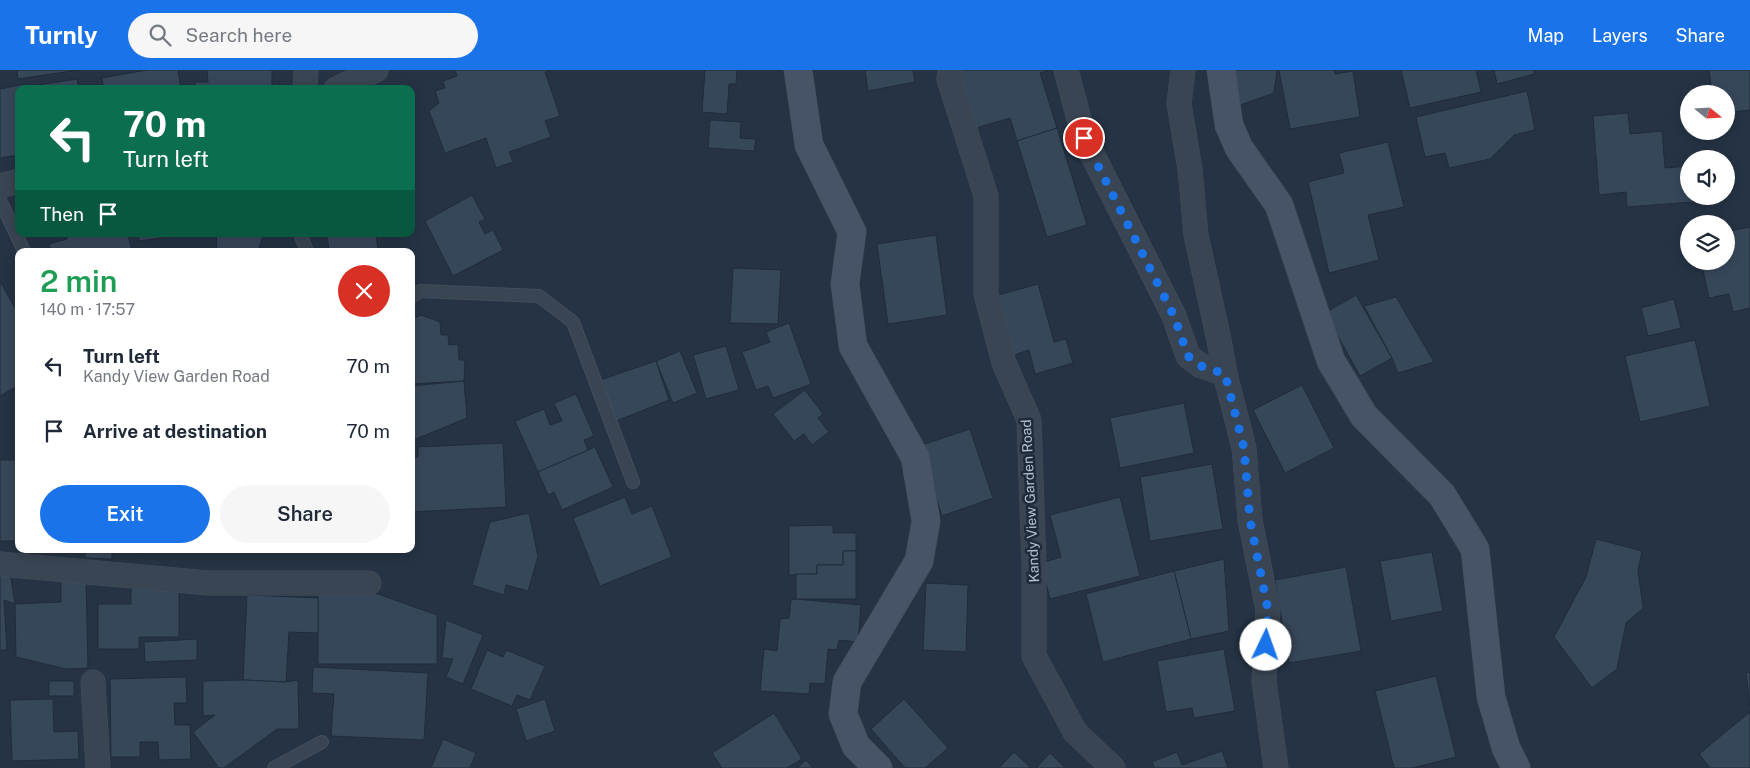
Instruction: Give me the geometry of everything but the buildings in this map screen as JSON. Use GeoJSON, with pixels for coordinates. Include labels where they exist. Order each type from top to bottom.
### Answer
{"type":"FeatureCollection","features":[{"type":"Feature","properties":{"kind":"street"},"geometry":{"type":"LineString","coordinates":[[305,85],[306,70]]}},
{"type":"Feature","properties":{"kind":"street"},"geometry":{"type":"LineString","coordinates":[[344,85],[376,70]]}},
{"type":"Feature","properties":{"kind":"street"},"geometry":{"type":"LineString","coordinates":[[798,70],[809,145],[852,232],[845,284],[852,346],[915,458],[926,521],[919,561],[847,682],[843,714],[856,746],[878,768]]}},
{"type":"Feature","properties":{"kind":"street","name":"Kandy View Garden Road"},"geometry":{"type":"LineString","coordinates":[[950,70],[949,79],[986,196],[986,294],[1004,363],[1029,420],[1034,566],[1034,656],[1075,732],[1112,768]]}},
{"type":"Feature","properties":{"kind":"street"},"geometry":{"type":"LineString","coordinates":[[1066,70],[1084,138],[1174,316],[1188,356],[1201,366],[1225,374]]}},
{"type":"Feature","properties":{"kind":"street"},"geometry":{"type":"LineString","coordinates":[[1183,70],[1179,104],[1190,169],[1196,235],[1225,374],[1244,448],[1250,520],[1268,610],[1264,681],[1276,768]]}},
{"type":"Feature","properties":{"kind":"street"},"geometry":{"type":"LineString","coordinates":[[1221,70],[1228,125],[1239,148],[1280,205],[1331,361],[1364,416],[1442,495],[1475,549],[1491,697],[1506,748],[1516,768]]}},
{"type":"Feature","properties":{"kind":"street"},"geometry":{"type":"LineString","coordinates":[[0,186],[15,182]]}},
{"type":"Feature","properties":{"kind":"street"},"geometry":{"type":"LineString","coordinates":[[0,564],[208,583],[369,583]]}},
{"type":"Feature","properties":{"kind":"street"},"geometry":{"type":"LineString","coordinates":[[93,682],[98,768]]}},
{"type":"Feature","properties":{"kind":"lane"},"geometry":{"type":"LineString","coordinates":[[0,200],[15,232]]}},
{"type":"Feature","properties":{"kind":"lane"},"geometry":{"type":"LineString","coordinates":[[415,294],[420,291],[539,296],[572,322],[633,482]]}},
{"type":"Feature","properties":{"kind":"lane"},"geometry":{"type":"LineString","coordinates":[[274,768],[322,742]]}},
{"type":"Feature","properties":{"kind":"route"},"geometry":{"type":"LineString","coordinates":[[1084,138],[1174,316],[1188,356],[1201,366],[1225,374],[1244,448],[1250,520],[1268,610],[1266,645]]}}]}
